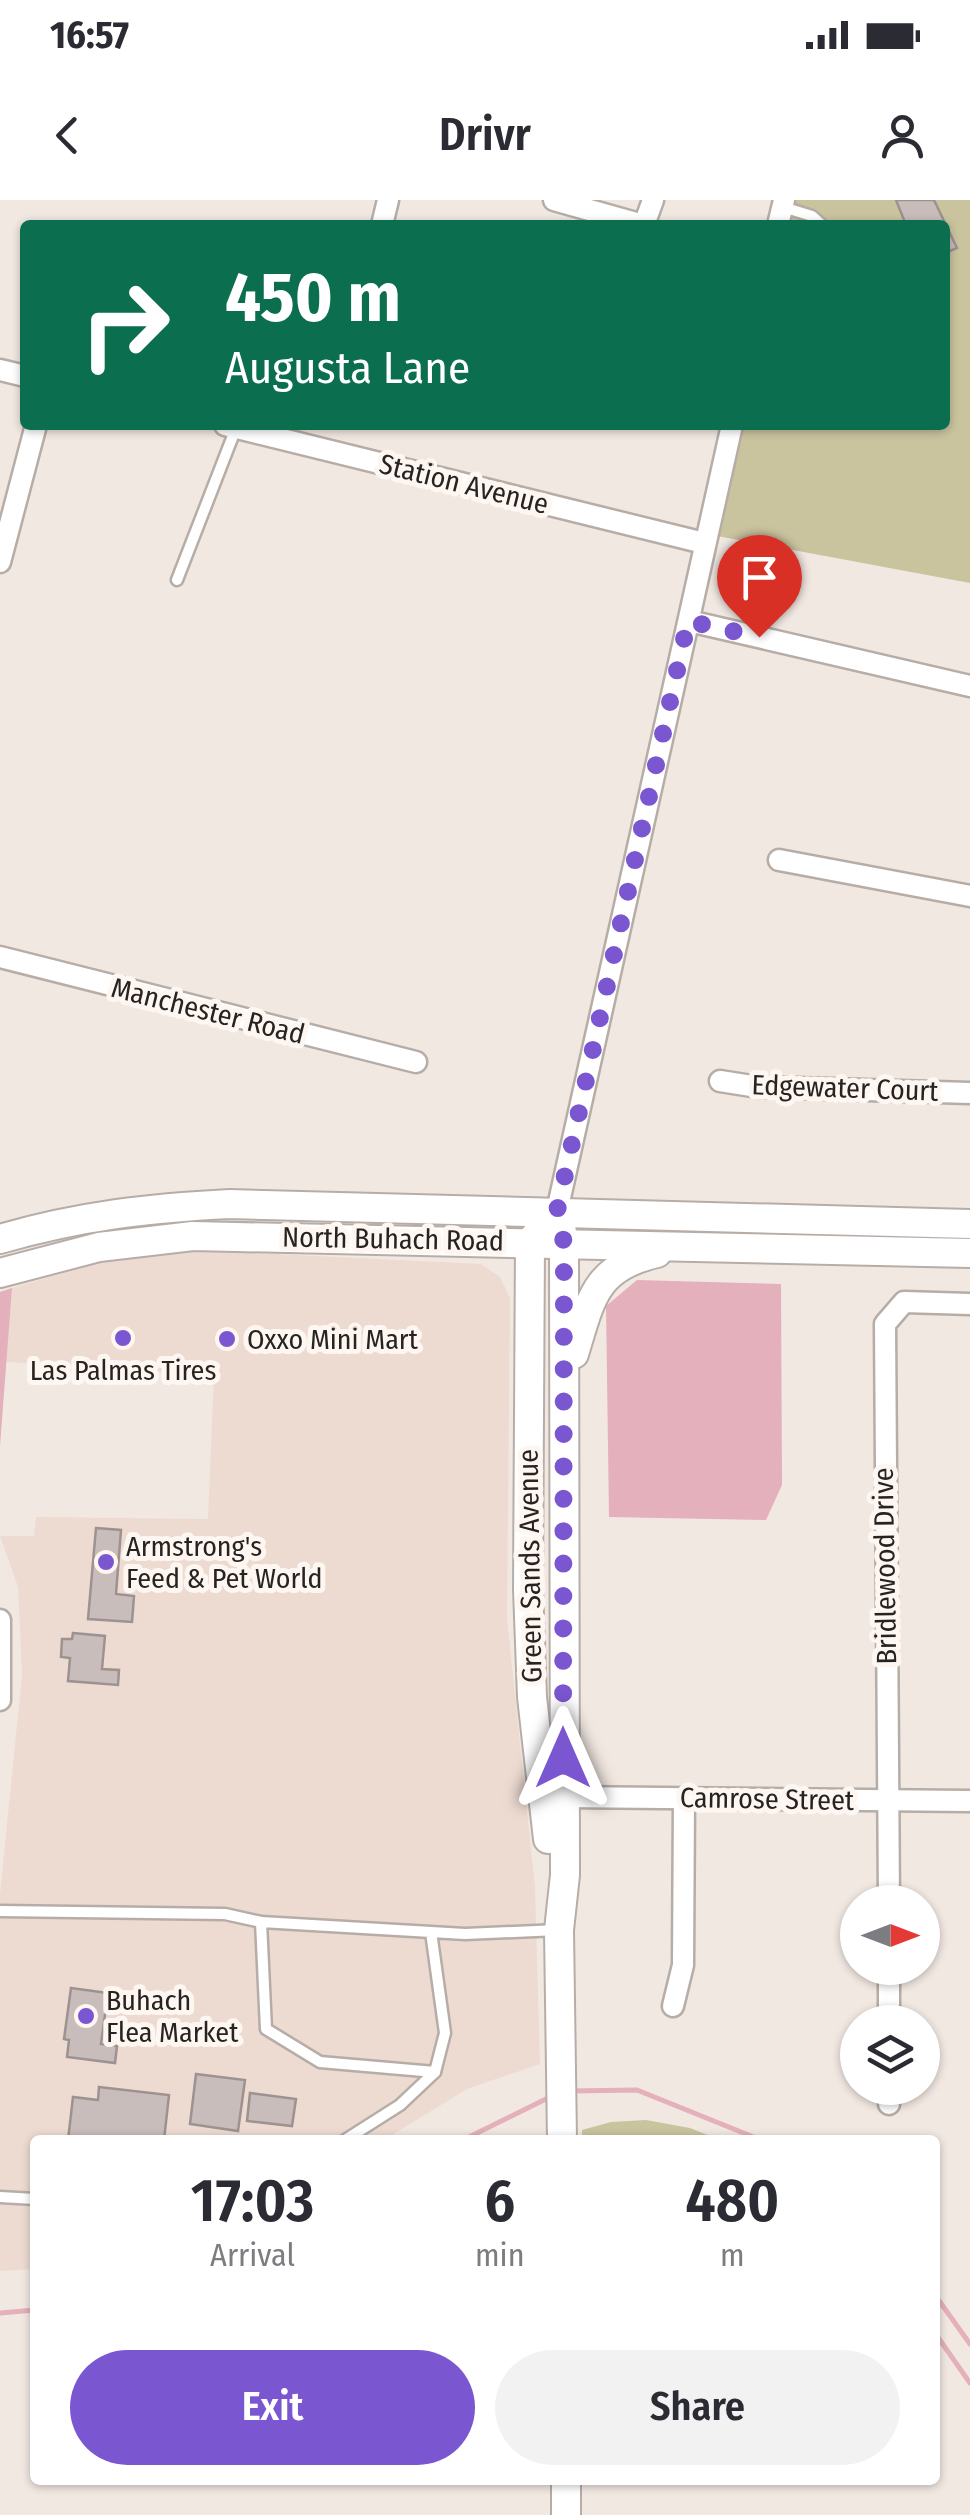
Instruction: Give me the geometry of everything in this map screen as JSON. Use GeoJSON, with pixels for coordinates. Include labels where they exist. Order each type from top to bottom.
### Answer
{"type":"FeatureCollection","features":[{"type":"Feature","properties":{"kind":"main road","name":"North Buhach Road"},"geometry":{"type":"LineString","coordinates":[[0,1239],[70,1218],[154,1208],[278,1205],[970,1224]]}},
{"type":"Feature","properties":{"kind":"main road"},"geometry":{"type":"LineString","coordinates":[[193,1236],[202,1223],[254,1218],[278,1205]]}},
{"type":"Feature","properties":{"kind":"main road","name":"Green Sands Avenue"},"geometry":{"type":"LineString","coordinates":[[557,1211],[530,1242],[527,1516],[531,1661],[559,1930],[562,2135]]}},
{"type":"Feature","properties":{"kind":"main road","name":"Green Sands Avenue"},"geometry":{"type":"LineString","coordinates":[[557,1211],[564,1243],[565,1384],[564,1876],[559,1930]]}},
{"type":"Feature","properties":{"kind":"main road","name":"North Buhach Road"},"geometry":{"type":"LineString","coordinates":[[0,1273],[99,1248],[193,1236],[700,1244],[970,1253]]}},
{"type":"Feature","properties":{"kind":"main road"},"geometry":{"type":"LineString","coordinates":[[565,1384],[590,1302],[602,1280],[629,1260],[700,1244]]}},
{"type":"Feature","properties":{"kind":"main road"},"geometry":{"type":"LineString","coordinates":[[566,2485],[566,2515]]}},
{"type":"Feature","properties":{"kind":"street"},"geometry":{"type":"LineString","coordinates":[[554,200],[626,220]]}},
{"type":"Feature","properties":{"kind":"street"},"geometry":{"type":"LineString","coordinates":[[0,562],[35,430]]}},
{"type":"Feature","properties":{"kind":"street","name":"Station Avenue"},"geometry":{"type":"LineString","coordinates":[[246,430],[704,543]]}},
{"type":"Feature","properties":{"kind":"street","name":"Green Sands Avenue"},"geometry":{"type":"LineString","coordinates":[[557,1211],[731,430]]}},
{"type":"Feature","properties":{"kind":"street"},"geometry":{"type":"LineString","coordinates":[[688,621],[970,686]]}},
{"type":"Feature","properties":{"kind":"street"},"geometry":{"type":"LineString","coordinates":[[779,860],[970,896]]}},
{"type":"Feature","properties":{"kind":"street","name":"Manchester Road"},"geometry":{"type":"LineString","coordinates":[[0,957],[416,1062]]}},
{"type":"Feature","properties":{"kind":"street","name":"Edgewater Court"},"geometry":{"type":"LineString","coordinates":[[720,1081],[758,1086],[970,1092]]}},
{"type":"Feature","properties":{"kind":"street","name":"Bridlewood Drive"},"geometry":{"type":"LineString","coordinates":[[889,1885],[885,1324],[904,1302],[970,1304]]}},
{"type":"Feature","properties":{"kind":"street"},"geometry":{"type":"LineString","coordinates":[[0,1620],[0,1700]]}},
{"type":"Feature","properties":{"kind":"street","name":"Camrose Street"},"geometry":{"type":"LineString","coordinates":[[564,1797],[970,1801]]}},
{"type":"Feature","properties":{"kind":"street"},"geometry":{"type":"LineString","coordinates":[[673,2006],[683,1965],[684,1798]]}},
{"type":"Feature","properties":{"kind":"lane"},"geometry":{"type":"LineString","coordinates":[[781,210],[816,220]]}},
{"type":"Feature","properties":{"kind":"lane"},"geometry":{"type":"LineString","coordinates":[[177,580],[229,430]]}},
{"type":"Feature","properties":{"kind":"lane"},"geometry":{"type":"LineString","coordinates":[[0,1910],[225,1914],[261,1922],[431,1932],[559,1930]]}},
{"type":"Feature","properties":{"kind":"lane"},"geometry":{"type":"LineString","coordinates":[[261,1922],[266,2029],[320,2062],[435,2072]]}},
{"type":"Feature","properties":{"kind":"lane"},"geometry":{"type":"LineString","coordinates":[[353,2135],[400,2105],[435,2072],[445,2033],[431,1932]]}},
{"type":"Feature","properties":{"kind":"lane"},"geometry":{"type":"LineString","coordinates":[[0,2197],[30,2198]]}},
{"type":"Feature","properties":{"kind":"shaded area"},"geometry":{"type":"Polygon","coordinates":[[[794,200],[970,200],[970,583],[717,536],[741,430],[950,430],[950,220],[789,220],[794,200]]]}},
{"type":"Feature","properties":{"kind":"shaded area"},"geometry":{"type":"Polygon","coordinates":[[[215,1251],[481,1264],[500,1277],[510,1298],[507,1618],[535,1888],[540,2064],[467,2089],[392,2135],[30,2135],[30,2269],[0,2271],[0,1894],[22,1675],[18,1587],[0,1536],[34,1536],[36,1517],[208,1519],[214,1375],[6,1362],[12,1288],[94,1264],[147,1255],[215,1251]]]}},
{"type":"Feature","properties":{"kind":"shaded area"},"geometry":{"type":"Polygon","coordinates":[[[637,1280],[781,1284],[782,1485],[766,1520],[609,1517],[606,1306],[637,1280]]]}},
{"type":"Feature","properties":{"kind":"shaded area"},"geometry":{"type":"Polygon","coordinates":[[[12,1288],[0,1446],[0,1292],[12,1288]]]}},
{"type":"Feature","properties":{"kind":"shaded area"},"geometry":{"type":"Polygon","coordinates":[[[646,2120],[708,2135],[582,2135],[582,2130],[611,2122],[646,2120]]]}},
{"type":"Feature","properties":{"kind":"building"},"geometry":{"type":"Polygon","coordinates":[[[896,200],[934,200],[944,220],[904,220],[896,200]]]}},
{"type":"Feature","properties":{"kind":"building","name":"Armstrong's Feed & Pet World"},"geometry":{"type":"Polygon","coordinates":[[[96,1528],[121,1530],[116,1594],[134,1596],[132,1622],[88,1619],[96,1528]]]}},
{"type":"Feature","properties":{"kind":"building"},"geometry":{"type":"Polygon","coordinates":[[[73,1633],[105,1636],[102,1669],[119,1670],[118,1685],[68,1681],[70,1658],[61,1657],[62,1639],[72,1639],[73,1633]]]}},
{"type":"Feature","properties":{"kind":"building","name":"Buhach Flea Market"},"geometry":{"type":"Polygon","coordinates":[[[71,1988],[108,1993],[101,2044],[117,2046],[115,2063],[67,2057],[69,2040],[64,2039],[71,1988]]]}},
{"type":"Feature","properties":{"kind":"building"},"geometry":{"type":"Polygon","coordinates":[[[196,2074],[245,2080],[238,2131],[190,2124],[196,2074]]]}},
{"type":"Feature","properties":{"kind":"building"},"geometry":{"type":"Polygon","coordinates":[[[99,2087],[169,2095],[165,2135],[69,2135],[73,2097],[98,2100],[99,2087]]]}},
{"type":"Feature","properties":{"kind":"building"},"geometry":{"type":"Polygon","coordinates":[[[250,2093],[296,2099],[292,2126],[247,2121],[250,2093]]]}},
{"type":"Feature","properties":{"kind":"waterway"},"geometry":{"type":"LineString","coordinates":[[569,2091],[637,2090],[749,2135]]}},
{"type":"Feature","properties":{"kind":"waterway"},"geometry":{"type":"LineString","coordinates":[[473,2135],[550,2097]]}},
{"type":"Feature","properties":{"kind":"waterway"},"geometry":{"type":"LineString","coordinates":[[940,2302],[970,2344]]}},
{"type":"Feature","properties":{"kind":"waterway"},"geometry":{"type":"LineString","coordinates":[[0,2313],[30,2310]]}},
{"type":"Feature","properties":{"kind":"waterway"},"geometry":{"type":"LineString","coordinates":[[940,2340],[970,2383]]}},
{"type":"Feature","properties":{"kind":"place","name":"Las Palmas Tires"},"geometry":{"type":"Point","coordinates":[123,1338]}},
{"type":"Feature","properties":{"kind":"place","name":"Oxxo Mini Mart"},"geometry":{"type":"Point","coordinates":[227,1339]}},
{"type":"Feature","properties":{"kind":"place","name":"Armstrong's Feed & Pet World"},"geometry":{"type":"Point","coordinates":[106,1562]}},
{"type":"Feature","properties":{"kind":"place","name":"Buhach Flea Market"},"geometry":{"type":"Point","coordinates":[86,2016]}},
{"type":"Feature","properties":{"kind":"route"},"geometry":{"type":"LineString","coordinates":[[563,1758],[564,1243],[557,1211],[688,621],[759,637]]}}]}
